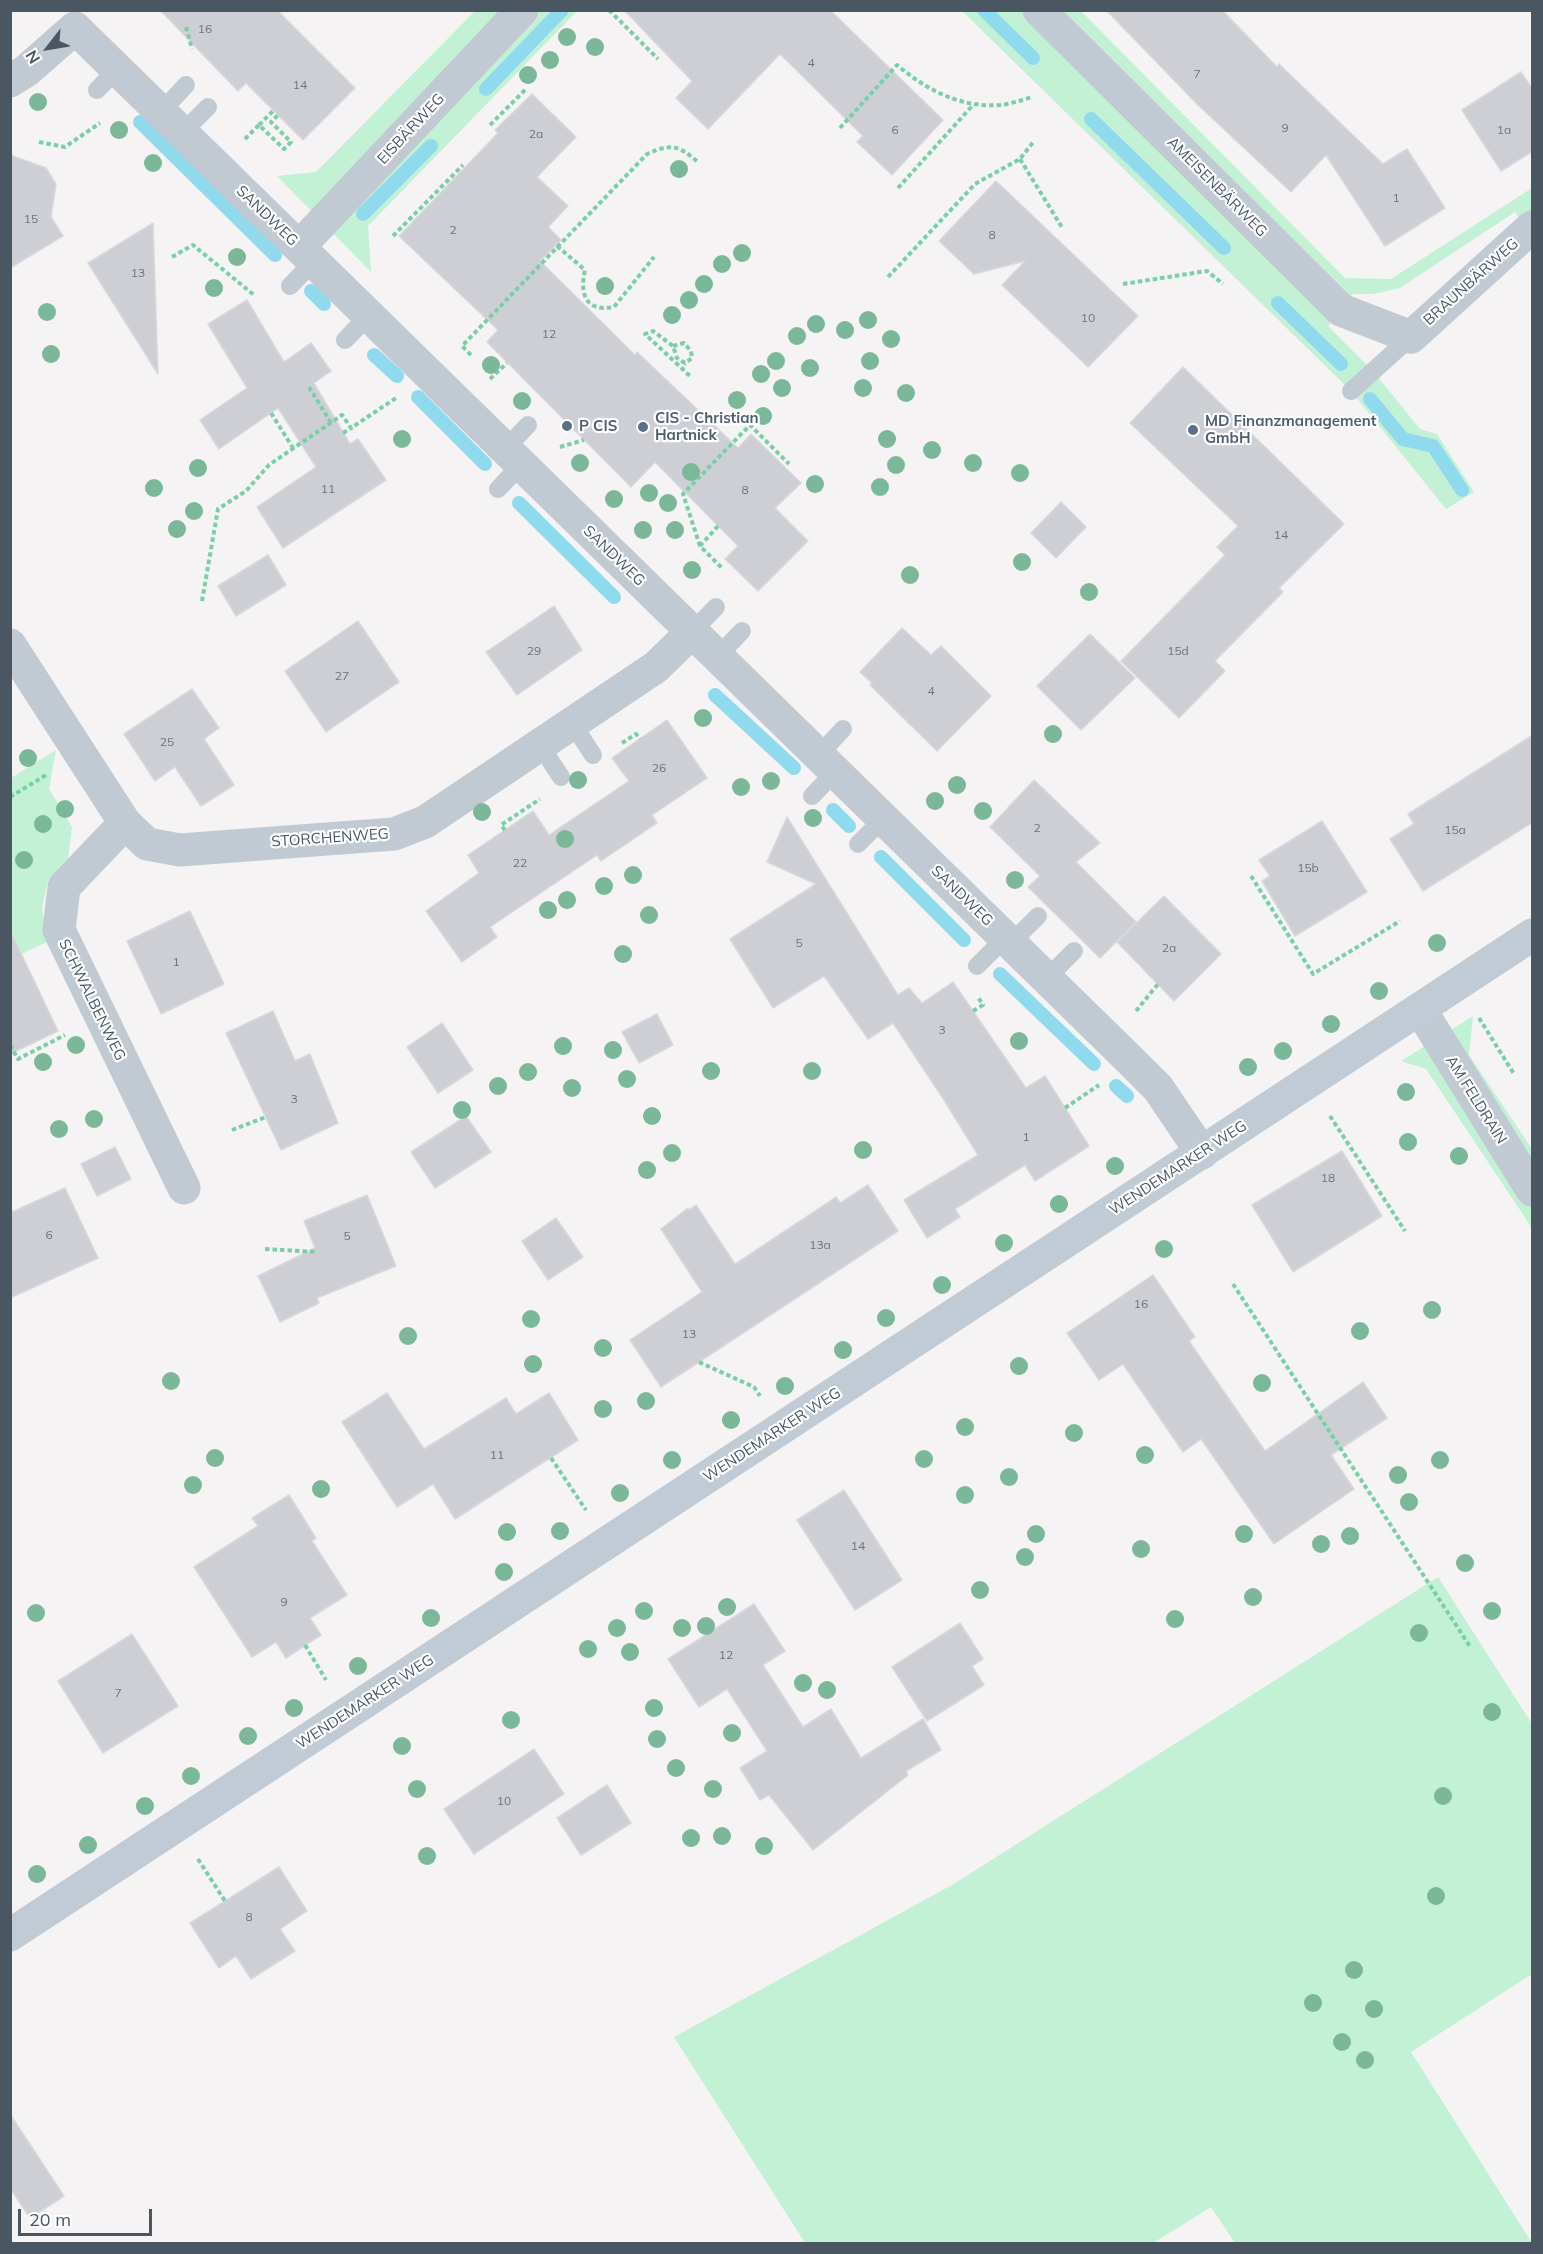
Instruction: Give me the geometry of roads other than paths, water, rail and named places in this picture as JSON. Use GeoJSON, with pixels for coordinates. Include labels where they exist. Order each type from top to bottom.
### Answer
{"type":"FeatureCollection","features":[{"type":"Feature","properties":{"kind":"street","name":"EISBÄRWEG"},"geometry":{"type":"LineString","coordinates":[[307,254],[522,10]]}},
{"type":"Feature","properties":{"kind":"street","name":"AMEISENBÄRWEG"},"geometry":{"type":"LineString","coordinates":[[1039,10],[1341,310],[1411,337]]}},
{"type":"Feature","properties":{"kind":"street","name":"SANDWEG"},"geometry":{"type":"LineString","coordinates":[[10,81],[26,71],[75,28],[107,80],[162,113],[1158,1088],[1202,1153]]}},
{"type":"Feature","properties":{"kind":"street","name":"BRAUNBÄRWEG"},"geometry":{"type":"LineString","coordinates":[[1411,337],[1533,227]]}},
{"type":"Feature","properties":{"kind":"street","name":"STORCHENWEG"},"geometry":{"type":"LineString","coordinates":[[10,645],[134,818],[147,844],[180,850],[394,834],[426,822],[656,667],[692,632]]}},
{"type":"Feature","properties":{"kind":"street","name":"SCHWALBENWEG"},"geometry":{"type":"LineString","coordinates":[[134,818],[64,887],[59,930],[64,960],[82,998],[184,1188]]}},
{"type":"Feature","properties":{"kind":"street","name":"WENDEMARKER WEG"},"geometry":{"type":"LineString","coordinates":[[10,1935],[1533,935]]}},
{"type":"Feature","properties":{"kind":"street","name":"AM FELDRAIN"},"geometry":{"type":"LineString","coordinates":[[1420,1010],[1533,1190]]}},
{"type":"Feature","properties":{"kind":"lane"},"geometry":{"type":"LineString","coordinates":[[162,113],[186,85]]}},
{"type":"Feature","properties":{"kind":"lane"},"geometry":{"type":"LineString","coordinates":[[162,113],[208,107]]}},
{"type":"Feature","properties":{"kind":"lane"},"geometry":{"type":"LineString","coordinates":[[290,286],[307,254]]}},
{"type":"Feature","properties":{"kind":"lane"},"geometry":{"type":"LineString","coordinates":[[345,340],[369,315]]}},
{"type":"Feature","properties":{"kind":"lane"},"geometry":{"type":"LineString","coordinates":[[1351,391],[1411,337]]}},
{"type":"Feature","properties":{"kind":"lane"},"geometry":{"type":"LineString","coordinates":[[498,489],[528,425]]}},
{"type":"Feature","properties":{"kind":"lane"},"geometry":{"type":"LineString","coordinates":[[692,632],[716,607]]}},
{"type":"Feature","properties":{"kind":"lane"},"geometry":{"type":"LineString","coordinates":[[717,657],[742,631]]}},
{"type":"Feature","properties":{"kind":"lane"},"geometry":{"type":"LineString","coordinates":[[573,723],[593,755]]}},
{"type":"Feature","properties":{"kind":"lane"},"geometry":{"type":"LineString","coordinates":[[812,795],[843,729]]}},
{"type":"Feature","properties":{"kind":"lane"},"geometry":{"type":"LineString","coordinates":[[540,745],[561,777]]}},
{"type":"Feature","properties":{"kind":"lane"},"geometry":{"type":"LineString","coordinates":[[858,844],[883,819]]}},
{"type":"Feature","properties":{"kind":"lane"},"geometry":{"type":"LineString","coordinates":[[977,966],[1038,916]]}},
{"type":"Feature","properties":{"kind":"lane"},"geometry":{"type":"LineString","coordinates":[[1046,979],[1074,951]]}},
{"type":"Feature","properties":{"kind":"waterway"},"geometry":{"type":"LineString","coordinates":[[486,89],[562,10]]}},
{"type":"Feature","properties":{"kind":"waterway"},"geometry":{"type":"LineString","coordinates":[[984,10],[1033,58]]}},
{"type":"Feature","properties":{"kind":"waterway"},"geometry":{"type":"LineString","coordinates":[[1091,119],[1224,248]]}},
{"type":"Feature","properties":{"kind":"waterway"},"geometry":{"type":"LineString","coordinates":[[140,122],[275,255]]}},
{"type":"Feature","properties":{"kind":"waterway"},"geometry":{"type":"LineString","coordinates":[[363,214],[431,146]]}},
{"type":"Feature","properties":{"kind":"waterway"},"geometry":{"type":"LineString","coordinates":[[311,291],[324,304]]}},
{"type":"Feature","properties":{"kind":"waterway"},"geometry":{"type":"LineString","coordinates":[[1278,303],[1341,364]]}},
{"type":"Feature","properties":{"kind":"waterway"},"geometry":{"type":"LineString","coordinates":[[374,355],[397,376]]}},
{"type":"Feature","properties":{"kind":"waterway"},"geometry":{"type":"LineString","coordinates":[[418,397],[485,464]]}},
{"type":"Feature","properties":{"kind":"waterway"},"geometry":{"type":"LineString","coordinates":[[1370,399],[1403,439],[1433,446],[1462,490]]}},
{"type":"Feature","properties":{"kind":"waterway"},"geometry":{"type":"LineString","coordinates":[[519,503],[614,597]]}},
{"type":"Feature","properties":{"kind":"waterway"},"geometry":{"type":"LineString","coordinates":[[715,695],[794,768]]}},
{"type":"Feature","properties":{"kind":"waterway"},"geometry":{"type":"LineString","coordinates":[[833,810],[849,826]]}},
{"type":"Feature","properties":{"kind":"waterway"},"geometry":{"type":"LineString","coordinates":[[881,857],[964,940]]}},
{"type":"Feature","properties":{"kind":"waterway"},"geometry":{"type":"LineString","coordinates":[[1000,974],[1094,1064]]}},
{"type":"Feature","properties":{"kind":"waterway"},"geometry":{"type":"LineString","coordinates":[[1116,1086],[1127,1096]]}},
{"type":"Feature","properties":{"kind":"place","name":"P CIS"},"geometry":{"type":"Point","coordinates":[567,426]}},
{"type":"Feature","properties":{"kind":"place","name":"CIS - Christian Hartnick"},"geometry":{"type":"Point","coordinates":[643,427]}},
{"type":"Feature","properties":{"kind":"place","name":"MD Finanzmanagement GmbH"},"geometry":{"type":"Point","coordinates":[1193,430]}}]}
